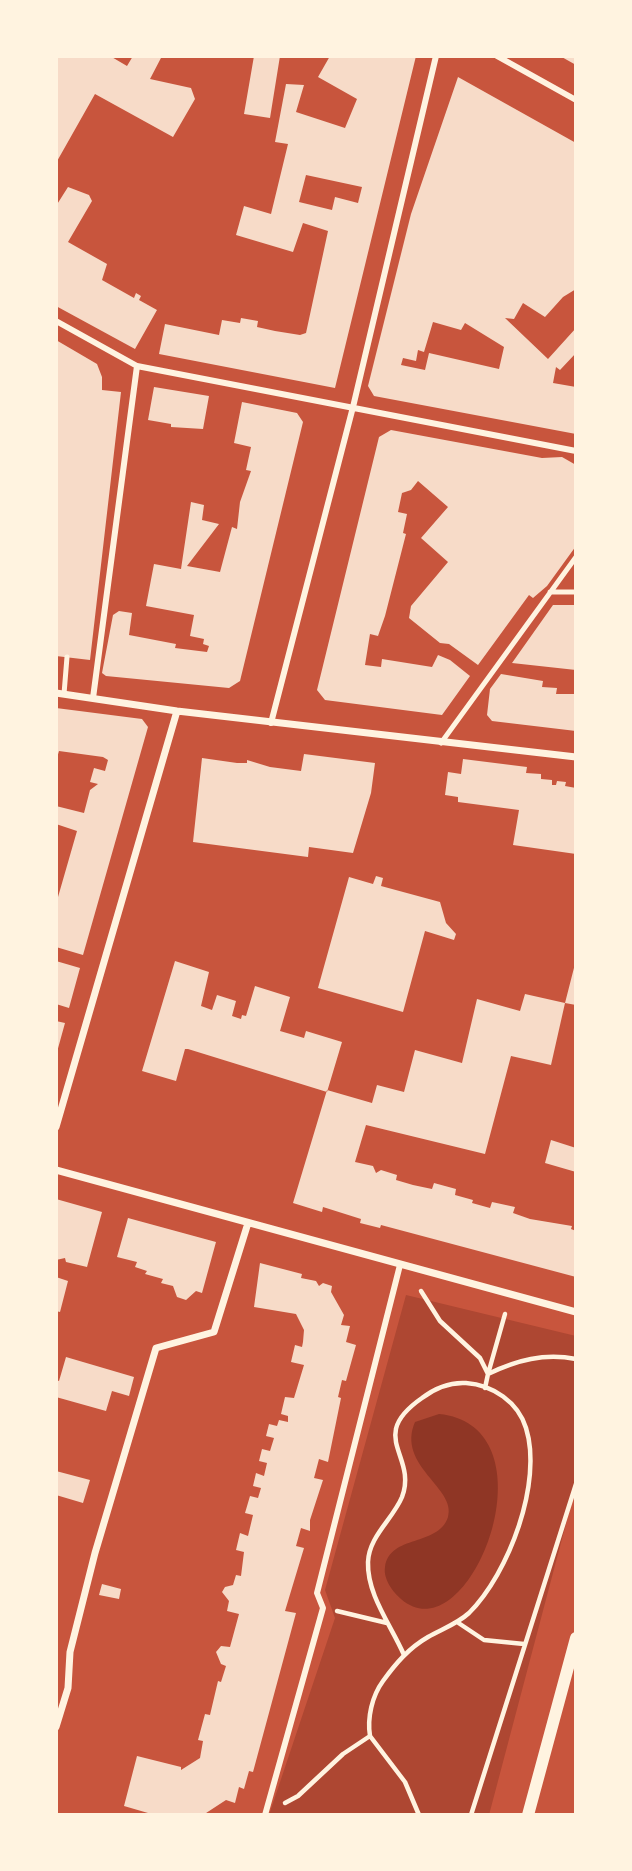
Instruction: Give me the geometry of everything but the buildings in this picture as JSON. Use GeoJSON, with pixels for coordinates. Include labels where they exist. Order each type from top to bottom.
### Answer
{"type":"FeatureCollection","features":[{"type":"Feature","properties":{"kind":"street"},"geometry":{"type":"LineString","coordinates":[[271,723],[353,407],[436,56]]}},
{"type":"Feature","properties":{"kind":"street"},"geometry":{"type":"LineString","coordinates":[[497,56],[576,100]]}},
{"type":"Feature","properties":{"kind":"street"},"geometry":{"type":"LineString","coordinates":[[56,321],[138,366],[576,451]]}},
{"type":"Feature","properties":{"kind":"street"},"geometry":{"type":"LineString","coordinates":[[93,698],[138,366]]}},
{"type":"Feature","properties":{"kind":"street"},"geometry":{"type":"LineString","coordinates":[[60,693],[271,723],[576,757]]}},
{"type":"Feature","properties":{"kind":"street"},"geometry":{"type":"LineString","coordinates":[[56,1127],[177,711]]}},
{"type":"Feature","properties":{"kind":"street"},"geometry":{"type":"LineString","coordinates":[[56,1170],[576,1312]]}},
{"type":"Feature","properties":{"kind":"street"},"geometry":{"type":"LineString","coordinates":[[56,1727],[68,1688],[70,1652],[98,1541],[156,1348],[214,1332],[248,1223]]}},
{"type":"Feature","properties":{"kind":"street"},"geometry":{"type":"LineString","coordinates":[[265,1815],[323,1608],[317,1592],[400,1265]]}},
{"type":"Feature","properties":{"kind":"street"},"geometry":{"type":"LineString","coordinates":[[528,1815],[576,1638]]}},
{"type":"Feature","properties":{"kind":"lane"},"geometry":{"type":"LineString","coordinates":[[441,743],[576,557]]}},
{"type":"Feature","properties":{"kind":"lane"},"geometry":{"type":"LineString","coordinates":[[550,592],[576,593]]}},
{"type":"Feature","properties":{"kind":"lane"},"geometry":{"type":"LineString","coordinates":[[60,693],[67,657]]}},
{"type":"Feature","properties":{"kind":"path"},"geometry":{"type":"LineString","coordinates":[[421,1291],[440,1321],[480,1358],[488,1374]]}},
{"type":"Feature","properties":{"kind":"path"},"geometry":{"type":"LineString","coordinates":[[485,1388],[505,1314]]}},
{"type":"Feature","properties":{"kind":"path"},"geometry":{"type":"LineString","coordinates":[[488,1374],[532,1358],[553,1354],[576,1359]]}},
{"type":"Feature","properties":{"kind":"path"},"geometry":{"type":"LineString","coordinates":[[404,1655],[369,1579],[368,1561],[376,1538],[402,1496],[403,1473],[394,1437],[399,1418],[437,1388],[468,1383],[485,1388],[510,1401],[520,1412],[531,1442],[531,1468],[521,1520],[513,1541],[481,1597],[457,1622],[429,1636],[404,1655],[376,1693],[369,1727],[370,1736],[405,1782],[419,1815]]}},
{"type":"Feature","properties":{"kind":"path"},"geometry":{"type":"LineString","coordinates":[[471,1815],[576,1484]]}},
{"type":"Feature","properties":{"kind":"path"},"geometry":{"type":"LineString","coordinates":[[323,1608],[388,1623]]}},
{"type":"Feature","properties":{"kind":"path"},"geometry":{"type":"LineString","coordinates":[[457,1622],[484,1640],[524,1644]]}},
{"type":"Feature","properties":{"kind":"path"},"geometry":{"type":"LineString","coordinates":[[274,1810],[298,1796],[343,1754],[370,1736]]}},
{"type":"Feature","properties":{"kind":"shaded area"},"geometry":{"type":"Polygon","coordinates":[[[406,1295],[576,1336],[576,1486],[489,1815],[269,1815],[335,1618],[325,1590],[406,1295]]]}},
{"type":"Feature","properties":{"kind":"shaded area"},"geometry":{"type":"Polygon","coordinates":[[[439,1414],[475,1428],[493,1456],[498,1494],[491,1534],[475,1570],[453,1597],[427,1609],[398,1596],[387,1581],[385,1567],[396,1549],[435,1533],[448,1517],[444,1496],[419,1464],[411,1438],[415,1422],[439,1414]]]}}]}
